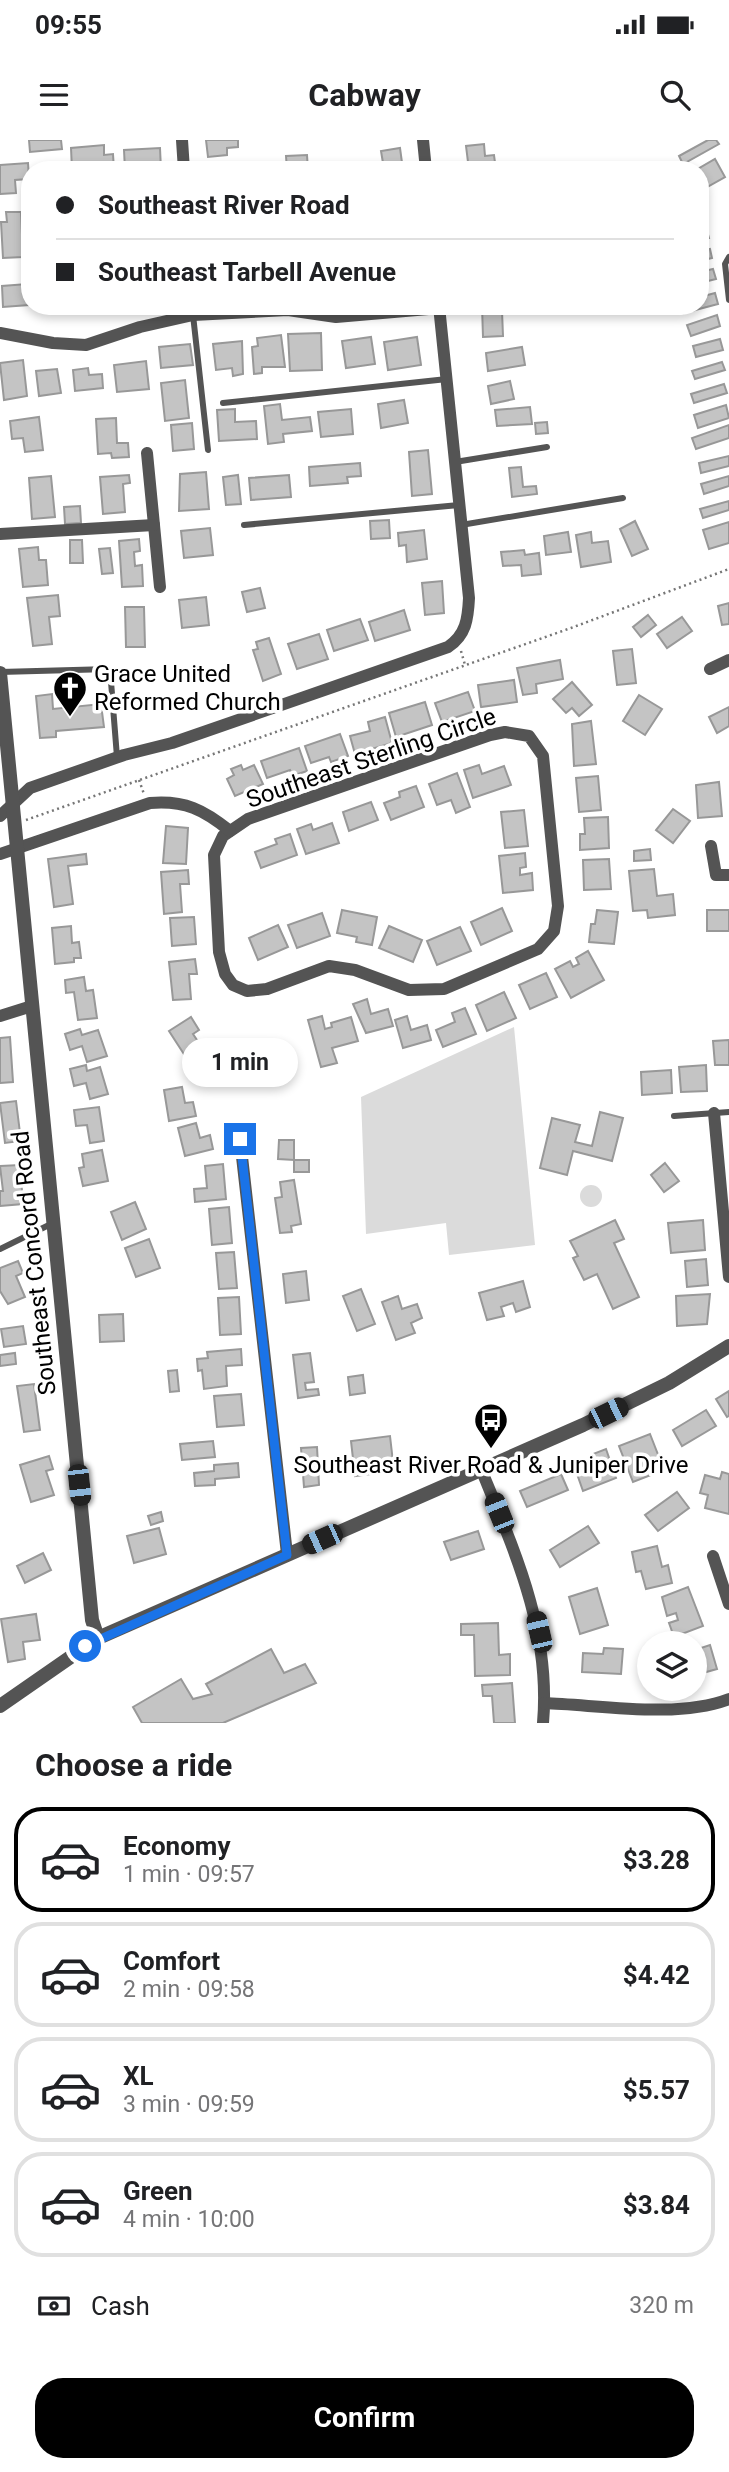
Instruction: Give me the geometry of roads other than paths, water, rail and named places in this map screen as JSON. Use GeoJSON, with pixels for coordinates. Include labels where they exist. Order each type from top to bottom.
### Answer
{"type":"FeatureCollection","features":[{"type":"Feature","properties":{"kind":"street"},"geometry":{"type":"LineString","coordinates":[[182,140],[183,161]]}},
{"type":"Feature","properties":{"kind":"street"},"geometry":{"type":"LineString","coordinates":[[423,140],[425,161]]}},
{"type":"Feature","properties":{"kind":"street"},"geometry":{"type":"LineString","coordinates":[[0,333],[53,343],[86,345],[180,315]]}},
{"type":"Feature","properties":{"kind":"street"},"geometry":{"type":"LineString","coordinates":[[322,315],[357,315]]}},
{"type":"Feature","properties":{"kind":"street"},"geometry":{"type":"LineString","coordinates":[[0,816],[30,788],[117,757],[172,743],[448,647],[462,634],[469,598],[441,315]]}},
{"type":"Feature","properties":{"kind":"street"},"geometry":{"type":"LineString","coordinates":[[147,453],[160,587]]}},
{"type":"Feature","properties":{"kind":"street"},"geometry":{"type":"LineString","coordinates":[[0,534],[154,525]]}},
{"type":"Feature","properties":{"kind":"street"},"geometry":{"type":"LineString","coordinates":[[710,669],[729,660]]}},
{"type":"Feature","properties":{"kind":"street","name":"Southeast Concord Road"},"geometry":{"type":"LineString","coordinates":[[0,673],[92,1620],[98,1638]]}},
{"type":"Feature","properties":{"kind":"street","name":"Southeast Sterling Circle"},"geometry":{"type":"LineString","coordinates":[[505,732],[529,736],[543,756],[558,920],[554,931],[538,948],[443,989],[409,990],[355,970],[329,965],[267,989],[247,990],[233,985],[225,974],[219,952],[214,863],[218,845],[230,831],[248,819],[490,734],[505,732]]}},
{"type":"Feature","properties":{"kind":"street","name":"Southeast Sterling Circle"},"geometry":{"type":"LineString","coordinates":[[0,854],[135,806],[170,801],[192,805],[230,831]]}},
{"type":"Feature","properties":{"kind":"street"},"geometry":{"type":"LineString","coordinates":[[711,846],[716,876],[729,875]]}},
{"type":"Feature","properties":{"kind":"street"},"geometry":{"type":"LineString","coordinates":[[0,1016],[32,1006]]}},
{"type":"Feature","properties":{"kind":"street"},"geometry":{"type":"LineString","coordinates":[[714,1113],[729,1278]]}},
{"type":"Feature","properties":{"kind":"street"},"geometry":{"type":"LineString","coordinates":[[240,1139],[287,1555]]}},
{"type":"Feature","properties":{"kind":"street"},"geometry":{"type":"LineString","coordinates":[[0,1706],[98,1638],[633,1402],[729,1346]]}},
{"type":"Feature","properties":{"kind":"street"},"geometry":{"type":"LineString","coordinates":[[481,1469],[522,1569],[535,1612],[542,1651],[543,1723]]}},
{"type":"Feature","properties":{"kind":"street"},"geometry":{"type":"LineString","coordinates":[[713,1556],[729,1604]]}},
{"type":"Feature","properties":{"kind":"street"},"geometry":{"type":"LineString","coordinates":[[544,1703],[684,1708],[710,1706],[729,1699]]}},
{"type":"Feature","properties":{"kind":"lane"},"geometry":{"type":"LineString","coordinates":[[729,257],[725,264],[729,300]]}},
{"type":"Feature","properties":{"kind":"lane"},"geometry":{"type":"LineString","coordinates":[[193,315],[208,450]]}},
{"type":"Feature","properties":{"kind":"lane"},"geometry":{"type":"LineString","coordinates":[[223,403],[447,379]]}},
{"type":"Feature","properties":{"kind":"lane"},"geometry":{"type":"LineString","coordinates":[[455,463],[547,447]]}},
{"type":"Feature","properties":{"kind":"lane"},"geometry":{"type":"LineString","coordinates":[[461,525],[622,498]]}},
{"type":"Feature","properties":{"kind":"lane"},"geometry":{"type":"LineString","coordinates":[[244,525],[459,505]]}},
{"type":"Feature","properties":{"kind":"lane"},"geometry":{"type":"LineString","coordinates":[[0,673],[110,668],[117,757]]}},
{"type":"Feature","properties":{"kind":"lane"},"geometry":{"type":"LineString","coordinates":[[674,1116],[729,1112]]}},
{"type":"Feature","properties":{"kind":"lane"},"geometry":{"type":"LineString","coordinates":[[0,1248],[53,1223]]}},
{"type":"Feature","properties":{"kind":"place","name":"Grace United Reformed Church"},"geometry":{"type":"Point","coordinates":[70,718]}},
{"type":"Feature","properties":{"kind":"place","name":"Southeast River Road & Juniper Drive"},"geometry":{"type":"Point","coordinates":[491,1450]}}]}
